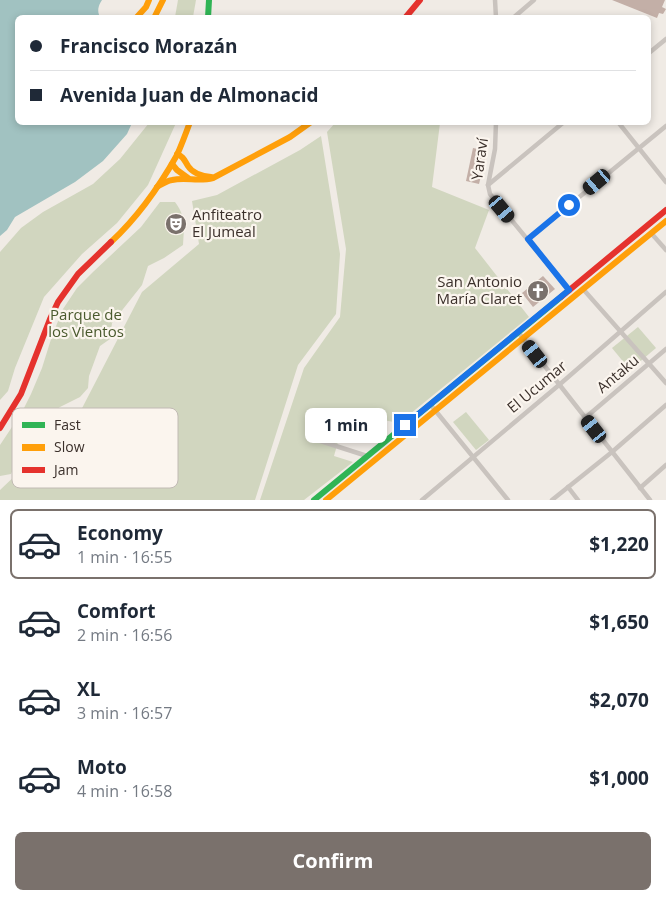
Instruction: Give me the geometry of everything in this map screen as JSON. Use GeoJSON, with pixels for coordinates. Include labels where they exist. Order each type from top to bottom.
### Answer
{"type":"FeatureCollection","features":[{"type":"Feature","properties":{"kind":"street"},"geometry":{"type":"LineString","coordinates":[[139,15],[149,0]]}},
{"type":"Feature","properties":{"kind":"street"},"geometry":{"type":"LineString","coordinates":[[156,15],[163,0]]}},
{"type":"Feature","properties":{"kind":"street"},"geometry":{"type":"LineString","coordinates":[[208,15],[209,0]]}},
{"type":"Feature","properties":{"kind":"street"},"geometry":{"type":"LineString","coordinates":[[408,15],[420,0]]}},
{"type":"Feature","properties":{"kind":"street"},"geometry":{"type":"LineString","coordinates":[[495,0],[496,15]]}},
{"type":"Feature","properties":{"kind":"street"},"geometry":{"type":"LineString","coordinates":[[516,15],[534,0]]}},
{"type":"Feature","properties":{"kind":"street"},"geometry":{"type":"LineString","coordinates":[[651,51],[666,39]]}},
{"type":"Feature","properties":{"kind":"street"},"geometry":{"type":"LineString","coordinates":[[0,428],[20,394],[50,319],[69,286],[78,274],[127,227],[147,203],[172,164],[189,125]]}},
{"type":"Feature","properties":{"kind":"street"},"geometry":{"type":"LineString","coordinates":[[172,164],[180,174],[191,179],[200,181],[213,178],[290,137],[307,125]]}},
{"type":"Feature","properties":{"kind":"street","name":"Yaraví"},"geometry":{"type":"LineString","coordinates":[[496,125],[495,149],[488,185],[490,194],[574,296]]}},
{"type":"Feature","properties":{"kind":"street"},"geometry":{"type":"LineString","coordinates":[[488,185],[560,125]]}},
{"type":"Feature","properties":{"kind":"street"},"geometry":{"type":"LineString","coordinates":[[620,125],[666,182]]}},
{"type":"Feature","properties":{"kind":"street"},"geometry":{"type":"LineString","coordinates":[[528,239],[666,126]]}},
{"type":"Feature","properties":{"kind":"street"},"geometry":{"type":"LineString","coordinates":[[177,154],[186,159],[187,164],[196,173],[213,178]]}},
{"type":"Feature","properties":{"kind":"street"},"geometry":{"type":"LineString","coordinates":[[158,187],[170,180],[191,179]]}},
{"type":"Feature","properties":{"kind":"street"},"geometry":{"type":"LineString","coordinates":[[314,500],[666,210]]}},
{"type":"Feature","properties":{"kind":"street"},"geometry":{"type":"LineString","coordinates":[[326,500],[666,220]]}},
{"type":"Feature","properties":{"kind":"street"},"geometry":{"type":"LineString","coordinates":[[651,233],[666,250]]}},
{"type":"Feature","properties":{"kind":"street"},"geometry":{"type":"LineString","coordinates":[[583,289],[666,383]]}},
{"type":"Feature","properties":{"kind":"street","name":"El Ucumar"},"geometry":{"type":"LineString","coordinates":[[423,499],[560,385],[666,292]]}},
{"type":"Feature","properties":{"kind":"street"},"geometry":{"type":"LineString","coordinates":[[518,332],[650,500]]}},
{"type":"Feature","properties":{"kind":"street","name":"Antaku"},"geometry":{"type":"LineString","coordinates":[[585,418],[666,349]]}},
{"type":"Feature","properties":{"kind":"street"},"geometry":{"type":"LineString","coordinates":[[430,404],[508,500]]}},
{"type":"Feature","properties":{"kind":"street"},"geometry":{"type":"LineString","coordinates":[[552,500],[612,452],[666,405]]}},
{"type":"Feature","properties":{"kind":"street"},"geometry":{"type":"LineString","coordinates":[[308,437],[367,456]]}},
{"type":"Feature","properties":{"kind":"street"},"geometry":{"type":"LineString","coordinates":[[640,488],[666,465]]}},
{"type":"Feature","properties":{"kind":"street"},"geometry":{"type":"LineString","coordinates":[[568,487],[578,500]]}},
{"type":"Feature","properties":{"kind":"green space"},"geometry":{"type":"Polygon","coordinates":[[[178,0],[196,0],[193,15],[175,15],[178,0]]]}},
{"type":"Feature","properties":{"kind":"green space"},"geometry":{"type":"Polygon","coordinates":[[[147,125],[175,125],[148,185],[117,223],[82,254],[44,297],[15,368],[8,391],[0,400],[0,252],[21,228],[43,212],[93,184],[120,159],[147,125]]]}},
{"type":"Feature","properties":{"kind":"green space"},"geometry":{"type":"Polygon","coordinates":[[[333,125],[440,125],[432,187],[489,210],[475,248],[529,317],[399,423],[346,413],[334,456],[353,462],[304,500],[260,500],[304,368],[340,317],[346,249],[327,132],[333,125]]]}},
{"type":"Feature","properties":{"kind":"green space"},"geometry":{"type":"Polygon","coordinates":[[[321,136],[340,254],[336,314],[298,365],[255,500],[0,500],[0,490],[12,479],[12,488],[178,488],[178,408],[82,408],[142,292],[199,244],[192,201],[217,195],[300,150],[321,136]]]}},
{"type":"Feature","properties":{"kind":"green space","name":"Parque de los Vientos"},"geometry":{"type":"Polygon","coordinates":[[[160,202],[175,202],[179,207],[184,222],[183,245],[148,266],[142,285],[112,323],[110,339],[100,346],[89,376],[88,388],[80,397],[59,408],[24,408],[42,368],[63,309],[77,288],[141,227],[160,202]]]}},
{"type":"Feature","properties":{"kind":"green space"},"geometry":{"type":"Polygon","coordinates":[[[638,327],[656,348],[630,370],[612,348],[638,327]]]}},
{"type":"Feature","properties":{"kind":"green space"},"geometry":{"type":"Polygon","coordinates":[[[466,412],[489,440],[476,450],[453,422],[466,412]]]}},
{"type":"Feature","properties":{"kind":"green space","name":"Parque de los Vientos"},"geometry":{"type":"Polygon","coordinates":[[[12,427],[11,474],[0,476],[0,445],[12,427]]]}},
{"type":"Feature","properties":{"kind":"water"},"geometry":{"type":"Polygon","coordinates":[[[0,0],[102,0],[98,8],[99,15],[15,15],[15,125],[131,125],[127,134],[103,161],[75,182],[15,217],[7,230],[0,236],[0,0]]]}},
{"type":"Feature","properties":{"kind":"building"},"geometry":{"type":"Polygon","coordinates":[[[612,0],[665,0],[662,7],[666,9],[663,14],[659,13],[657,18],[612,0]]]}},
{"type":"Feature","properties":{"kind":"building"},"geometry":{"type":"Polygon","coordinates":[[[473,148],[487,151],[479,184],[466,181],[473,148]]]}},
{"type":"Feature","properties":{"kind":"building","name":"San Antonio María Claret"},"geometry":{"type":"Polygon","coordinates":[[[543,276],[555,289],[533,307],[522,293],[543,276]]]}},
{"type":"Feature","properties":{"kind":"traffic: fast"},"geometry":{"type":"LineString","coordinates":[[208,15],[209,0]]}},
{"type":"Feature","properties":{"kind":"traffic: fast"},"geometry":{"type":"LineString","coordinates":[[314,500],[561,297]]}},
{"type":"Feature","properties":{"kind":"traffic: slow"},"geometry":{"type":"LineString","coordinates":[[139,15],[149,0]]}},
{"type":"Feature","properties":{"kind":"traffic: slow"},"geometry":{"type":"LineString","coordinates":[[156,15],[163,0]]}},
{"type":"Feature","properties":{"kind":"traffic: slow"},"geometry":{"type":"LineString","coordinates":[[111,242],[139,212],[163,179],[177,155],[189,125]]}},
{"type":"Feature","properties":{"kind":"traffic: slow"},"geometry":{"type":"LineString","coordinates":[[157,187],[172,180],[203,180],[213,178],[290,137],[307,125]]}},
{"type":"Feature","properties":{"kind":"traffic: slow"},"geometry":{"type":"LineString","coordinates":[[177,154],[183,158],[192,171],[211,177]]}},
{"type":"Feature","properties":{"kind":"traffic: slow"},"geometry":{"type":"LineString","coordinates":[[172,164],[188,178]]}},
{"type":"Feature","properties":{"kind":"traffic: slow"},"geometry":{"type":"LineString","coordinates":[[326,500],[666,221]]}},
{"type":"Feature","properties":{"kind":"traffic: jam"},"geometry":{"type":"LineString","coordinates":[[408,15],[420,0]]}},
{"type":"Feature","properties":{"kind":"traffic: jam"},"geometry":{"type":"LineString","coordinates":[[561,297],[666,210]]}},
{"type":"Feature","properties":{"kind":"traffic: jam"},"geometry":{"type":"LineString","coordinates":[[12,408],[21,394],[58,302],[78,274],[111,242]]}},
{"type":"Feature","properties":{"kind":"traffic: jam"},"geometry":{"type":"LineString","coordinates":[[0,428],[12,409]]}},
{"type":"Feature","properties":{"kind":"place","name":"Anfiteatro El Jumeal"},"geometry":{"type":"Point","coordinates":[176,224]}},
{"type":"Feature","properties":{"kind":"place","name":"San Antonio María Claret"},"geometry":{"type":"Point","coordinates":[538,291]}},
{"type":"Feature","properties":{"kind":"route"},"geometry":{"type":"LineString","coordinates":[[405,425],[569,290],[528,239],[569,205]]}}]}
